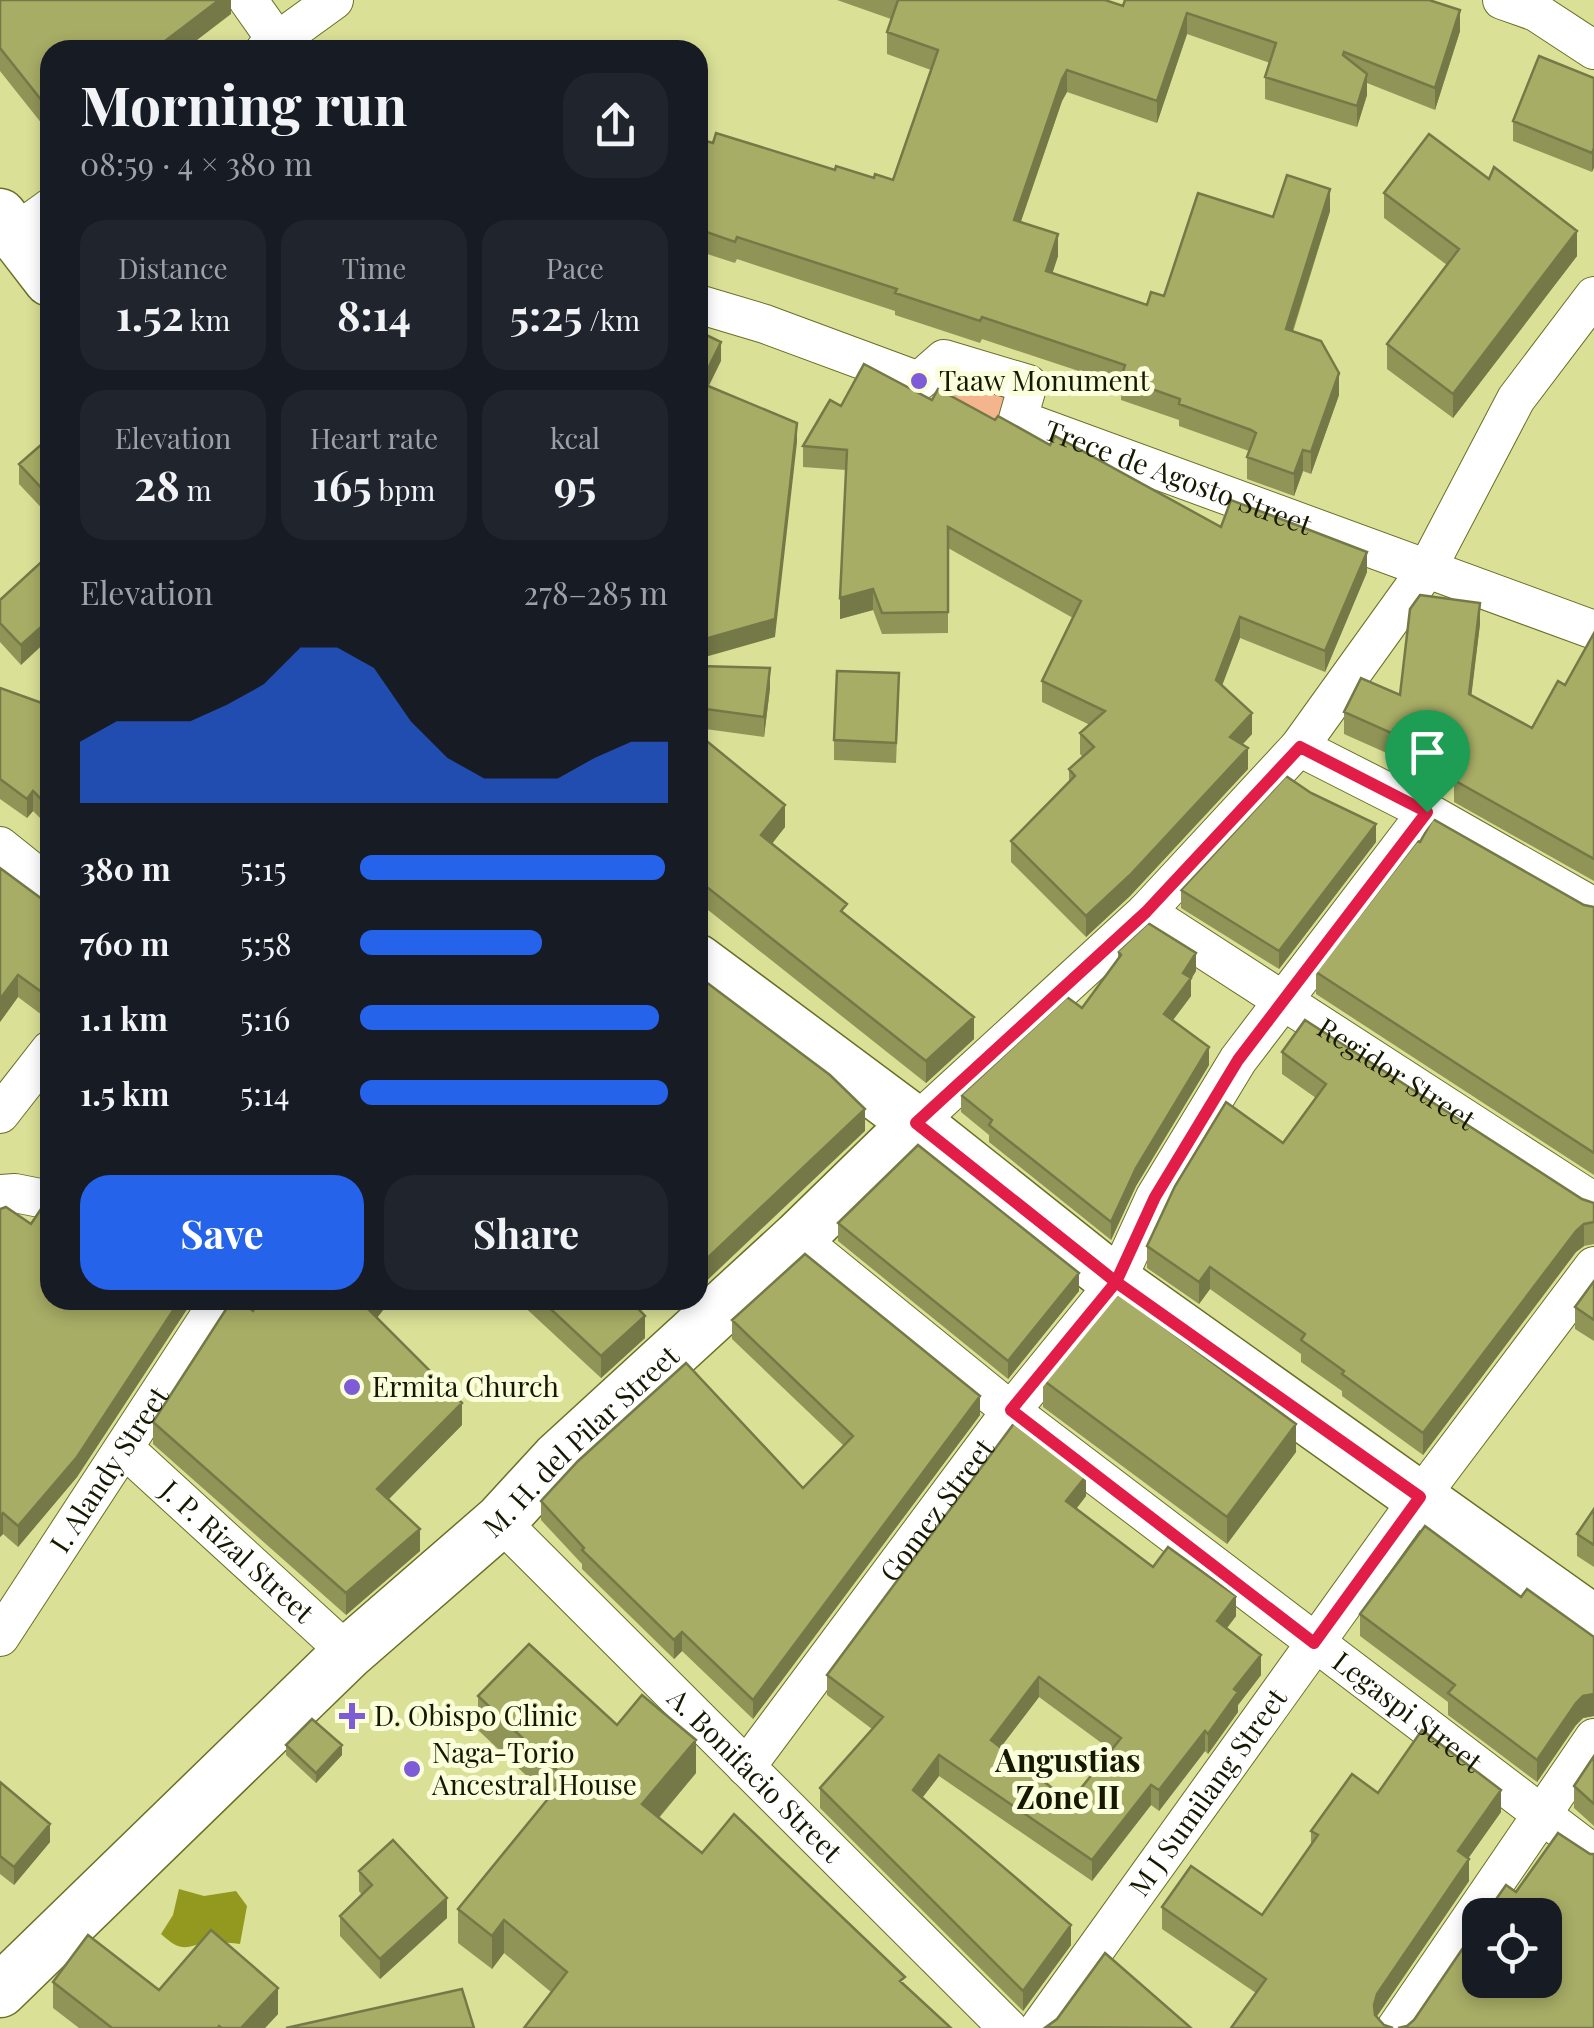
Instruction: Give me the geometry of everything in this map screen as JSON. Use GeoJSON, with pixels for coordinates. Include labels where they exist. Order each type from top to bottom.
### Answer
{"type":"FeatureCollection","features":[{"type":"Feature","properties":{"kind":"main road"},"geometry":{"type":"LineString","coordinates":[[21,219],[40,259]]}},
{"type":"Feature","properties":{"kind":"main road"},"geometry":{"type":"LineString","coordinates":[[708,967],[916,1123],[1116,1282],[1594,1622]]}},
{"type":"Feature","properties":{"kind":"main road","name":"M. H. del Pilar Street"},"geometry":{"type":"LineString","coordinates":[[0,1991],[348,1653],[500,1521],[557,1459],[798,1238],[916,1123]]}},
{"type":"Feature","properties":{"kind":"street"},"geometry":{"type":"LineString","coordinates":[[248,0],[268,40]]}},
{"type":"Feature","properties":{"kind":"street"},"geometry":{"type":"LineString","coordinates":[[279,40],[334,0]]}},
{"type":"Feature","properties":{"kind":"street"},"geometry":{"type":"LineString","coordinates":[[1502,0],[1536,12],[1594,50]]}},
{"type":"Feature","properties":{"kind":"street","name":"M. H. del Pilar Street"},"geometry":{"type":"LineString","coordinates":[[916,1123],[1146,912],[1300,747],[1427,569],[1516,399],[1594,296]]}},
{"type":"Feature","properties":{"kind":"street","name":"Trece de Agosto Street"},"geometry":{"type":"LineString","coordinates":[[708,307],[918,381],[944,360],[1028,384],[1018,419],[1594,630]]}},
{"type":"Feature","properties":{"kind":"street"},"geometry":{"type":"LineString","coordinates":[[1300,747],[1427,812],[1594,906]]}},
{"type":"Feature","properties":{"kind":"street","name":"Gomez Street"},"geometry":{"type":"LineString","coordinates":[[746,1767],[1011,1410],[1116,1282],[1155,1197],[1238,1060],[1427,812]]}},
{"type":"Feature","properties":{"kind":"street"},"geometry":{"type":"LineString","coordinates":[[0,846],[40,878]]}},
{"type":"Feature","properties":{"kind":"street","name":"Regidor Street"},"geometry":{"type":"LineString","coordinates":[[1146,912],[1594,1202]]}},
{"type":"Feature","properties":{"kind":"street"},"geometry":{"type":"LineString","coordinates":[[0,1114],[40,1063]]}},
{"type":"Feature","properties":{"kind":"street"},"geometry":{"type":"LineString","coordinates":[[0,1194],[40,1198]]}},
{"type":"Feature","properties":{"kind":"street","name":"Legaspi Street"},"geometry":{"type":"LineString","coordinates":[[798,1238],[1011,1410],[1594,1854]]}},
{"type":"Feature","properties":{"kind":"street","name":"M J Sumilang Street"},"geometry":{"type":"LineString","coordinates":[[1038,2028],[1420,1497],[1594,1266]]}},
{"type":"Feature","properties":{"kind":"street","name":"I. Alandy Street"},"geometry":{"type":"LineString","coordinates":[[0,1638],[214,1310]]}},
{"type":"Feature","properties":{"kind":"street","name":"J. P. Rizal Street"},"geometry":{"type":"LineString","coordinates":[[125,1450],[348,1653]]}},
{"type":"Feature","properties":{"kind":"street","name":"A. Bonifacio Street"},"geometry":{"type":"LineString","coordinates":[[500,1521],[1008,2028]]}},
{"type":"Feature","properties":{"kind":"street"},"geometry":{"type":"LineString","coordinates":[[1396,2028],[1594,1738]]}},
{"type":"Feature","properties":{"kind":"shaded area"},"geometry":{"type":"Polygon","coordinates":[[[954,372],[1010,386],[1000,426],[942,411],[954,372]]]}},
{"type":"Feature","properties":{"kind":"shaded area"},"geometry":{"type":"Polygon","coordinates":[[[179,1889],[204,1896],[236,1891],[247,1906],[240,1944],[215,1942],[182,1947],[161,1934],[173,1915],[179,1889]]]}},
{"type":"Feature","properties":{"kind":"building"},"geometry":{"type":"Polygon","coordinates":[[[0,0],[219,0],[166,40],[40,40],[40,98],[0,48],[0,0]]]}},
{"type":"Feature","properties":{"kind":"building"},"geometry":{"type":"Polygon","coordinates":[[[898,0],[1105,0],[1123,6],[1125,0],[1429,0],[1460,10],[1435,88],[1344,52],[1367,74],[1357,106],[1265,77],[1276,43],[1187,13],[1157,101],[1067,70],[1062,79],[1014,220],[1058,234],[1046,271],[1147,305],[1151,292],[1164,296],[1198,193],[1273,217],[1287,175],[1330,189],[1286,329],[1321,341],[1339,373],[1311,452],[1303,450],[1294,474],[1247,457],[1256,433],[1121,378],[1125,365],[982,317],[980,321],[895,293],[897,289],[737,237],[735,242],[708,233],[708,142],[713,143],[716,133],[835,170],[836,166],[893,180],[938,50],[887,32],[898,0]]]}},
{"type":"Feature","properties":{"kind":"building"},"geometry":{"type":"Polygon","coordinates":[[[1539,56],[1594,78],[1592,153],[1513,121],[1539,56]]]}},
{"type":"Feature","properties":{"kind":"building"},"geometry":{"type":"Polygon","coordinates":[[[1429,134],[1489,179],[1494,167],[1577,231],[1453,394],[1387,344],[1459,249],[1384,193],[1429,134]]]}},
{"type":"Feature","properties":{"kind":"building"},"geometry":{"type":"Polygon","coordinates":[[[708,336],[721,342],[708,369],[708,336]]]}},
{"type":"Feature","properties":{"kind":"building"},"geometry":{"type":"Polygon","coordinates":[[[864,364],[932,400],[938,389],[1050,445],[1055,436],[1221,527],[1231,500],[1367,552],[1325,651],[1240,617],[1216,680],[1252,713],[1230,737],[1248,748],[1130,875],[1086,916],[1011,841],[1075,776],[1069,769],[1094,747],[1080,733],[1105,711],[1042,681],[1081,601],[948,527],[948,612],[882,613],[873,589],[840,598],[847,450],[803,446],[830,400],[841,406],[864,364]]]}},
{"type":"Feature","properties":{"kind":"building"},"geometry":{"type":"Polygon","coordinates":[[[708,386],[797,423],[775,619],[708,638],[708,386]]]}},
{"type":"Feature","properties":{"kind":"building"},"geometry":{"type":"Polygon","coordinates":[[[40,446],[40,486],[19,464],[40,446]]]}},
{"type":"Feature","properties":{"kind":"building"},"geometry":{"type":"Polygon","coordinates":[[[40,563],[40,628],[21,645],[0,623],[0,600],[40,563]]]}},
{"type":"Feature","properties":{"kind":"building"},"geometry":{"type":"Polygon","coordinates":[[[1420,595],[1480,603],[1469,694],[1532,728],[1558,681],[1565,685],[1594,633],[1594,859],[1454,780],[1463,765],[1344,712],[1361,678],[1400,695],[1410,609],[1420,595]]]}},
{"type":"Feature","properties":{"kind":"building"},"geometry":{"type":"Polygon","coordinates":[[[708,666],[770,668],[764,717],[708,709],[708,666]]]}},
{"type":"Feature","properties":{"kind":"building"},"geometry":{"type":"Polygon","coordinates":[[[837,671],[899,673],[896,743],[834,740],[837,671]]]}},
{"type":"Feature","properties":{"kind":"building"},"geometry":{"type":"Polygon","coordinates":[[[0,688],[40,702],[40,798],[33,791],[27,799],[0,779],[0,688]]]}},
{"type":"Feature","properties":{"kind":"building"},"geometry":{"type":"Polygon","coordinates":[[[708,742],[785,805],[761,835],[847,904],[841,911],[974,1017],[926,1061],[708,888],[708,742]]]}},
{"type":"Feature","properties":{"kind":"building"},"geometry":{"type":"Polygon","coordinates":[[[1286,776],[1311,793],[1376,824],[1279,951],[1181,890],[1286,776]]]}},
{"type":"Feature","properties":{"kind":"building"},"geometry":{"type":"Polygon","coordinates":[[[1433,819],[1584,905],[1594,907],[1594,1153],[1316,972],[1420,842],[1433,819]]]}},
{"type":"Feature","properties":{"kind":"building"},"geometry":{"type":"Polygon","coordinates":[[[0,868],[40,898],[40,991],[18,975],[0,999],[0,868]]]}},
{"type":"Feature","properties":{"kind":"building"},"geometry":{"type":"Polygon","coordinates":[[[1148,923],[1196,953],[1183,973],[1191,978],[1164,1014],[1209,1047],[1136,1168],[1111,1222],[989,1125],[992,1120],[961,1095],[1067,997],[1082,1008],[1121,955],[1118,951],[1148,923]]]}},
{"type":"Feature","properties":{"kind":"building"},"geometry":{"type":"Polygon","coordinates":[[[708,984],[830,1075],[865,1109],[708,1258],[708,984]]]}},
{"type":"Feature","properties":{"kind":"building"},"geometry":{"type":"Polygon","coordinates":[[[1305,1020],[1582,1199],[1594,1203],[1594,1222],[1576,1231],[1423,1433],[1301,1340],[1305,1334],[1210,1267],[1199,1282],[1147,1246],[1175,1186],[1226,1102],[1283,1143],[1326,1084],[1282,1052],[1305,1020]]]}},
{"type":"Feature","properties":{"kind":"building"},"geometry":{"type":"Polygon","coordinates":[[[918,1145],[1079,1273],[1008,1361],[838,1223],[918,1145]]]}},
{"type":"Feature","properties":{"kind":"building"},"geometry":{"type":"Polygon","coordinates":[[[6,1207],[31,1224],[40,1210],[40,1310],[173,1310],[77,1457],[18,1526],[3,1513],[0,1516],[0,1209],[6,1207]]]}},
{"type":"Feature","properties":{"kind":"building"},"geometry":{"type":"Polygon","coordinates":[[[805,1254],[980,1396],[753,1700],[682,1632],[674,1640],[582,1550],[541,1501],[578,1461],[686,1363],[803,1488],[853,1436],[732,1320],[805,1254]]]}},
{"type":"Feature","properties":{"kind":"building"},"geometry":{"type":"Polygon","coordinates":[[[1594,1281],[1594,1320],[1575,1307],[1594,1281]]]}},
{"type":"Feature","properties":{"kind":"building"},"geometry":{"type":"Polygon","coordinates":[[[1115,1291],[1296,1424],[1227,1517],[1043,1380],[1115,1291]]]}},
{"type":"Feature","properties":{"kind":"building"},"geometry":{"type":"Polygon","coordinates":[[[226,1310],[369,1310],[462,1403],[377,1489],[420,1529],[346,1593],[153,1422],[226,1310]]]}},
{"type":"Feature","properties":{"kind":"building"},"geometry":{"type":"Polygon","coordinates":[[[552,1310],[639,1310],[645,1316],[601,1356],[552,1310]]]}},
{"type":"Feature","properties":{"kind":"building"},"geometry":{"type":"Polygon","coordinates":[[[1015,1422],[1086,1476],[1066,1501],[1153,1567],[1168,1547],[1236,1596],[1217,1621],[1261,1655],[1234,1689],[1238,1692],[1208,1734],[1205,1731],[1159,1790],[1151,1785],[1092,1860],[939,1755],[913,1790],[1071,1925],[1023,1991],[820,1788],[883,1717],[827,1675],[1015,1422]],[[1039,1677],[991,1740],[1070,1802],[1121,1738],[1039,1677]]]}},
{"type":"Feature","properties":{"kind":"building"},"geometry":{"type":"Polygon","coordinates":[[[1594,1509],[1594,1545],[1577,1534],[1594,1509]]]}},
{"type":"Feature","properties":{"kind":"building"},"geometry":{"type":"Polygon","coordinates":[[[1425,1526],[1521,1597],[1527,1589],[1594,1637],[1594,1694],[1583,1696],[1576,1703],[1537,1760],[1448,1693],[1455,1685],[1360,1614],[1425,1526]]]}},
{"type":"Feature","properties":{"kind":"building"},"geometry":{"type":"Polygon","coordinates":[[[529,1644],[617,1725],[642,1695],[696,1740],[642,1804],[702,1853],[734,1814],[905,1977],[900,1981],[951,2028],[524,2028],[567,1972],[504,1920],[492,1936],[458,1909],[565,1778],[478,1696],[529,1644]]]}},
{"type":"Feature","properties":{"kind":"building"},"geometry":{"type":"Polygon","coordinates":[[[312,1719],[342,1745],[316,1773],[286,1745],[312,1719]]]}},
{"type":"Feature","properties":{"kind":"building"},"geometry":{"type":"Polygon","coordinates":[[[1422,1730],[1501,1790],[1458,1851],[1469,1859],[1377,1994],[1375,2015],[1393,2028],[1231,2028],[1266,1979],[1162,1907],[1191,1866],[1262,1915],[1318,1835],[1311,1831],[1352,1774],[1378,1793],[1422,1730]]]}},
{"type":"Feature","properties":{"kind":"building"},"geometry":{"type":"Polygon","coordinates":[[[1594,1756],[1594,1804],[1574,1786],[1594,1756]]]}},
{"type":"Feature","properties":{"kind":"building"},"geometry":{"type":"Polygon","coordinates":[[[0,1782],[50,1824],[14,1867],[0,1856],[0,1782]]]}},
{"type":"Feature","properties":{"kind":"building"},"geometry":{"type":"Polygon","coordinates":[[[1558,1833],[1594,1854],[1594,2028],[1398,2028],[1414,2020],[1462,1949],[1462,1998],[1562,1998],[1562,1898],[1497,1898],[1506,1885],[1516,1892],[1558,1833]]]}},
{"type":"Feature","properties":{"kind":"building"},"geometry":{"type":"Polygon","coordinates":[[[393,1840],[447,1898],[380,1959],[340,1916],[372,1885],[359,1871],[393,1840]]]}},
{"type":"Feature","properties":{"kind":"building"},"geometry":{"type":"Polygon","coordinates":[[[211,1930],[278,1988],[241,2028],[112,2028],[53,1982],[88,1935],[159,1990],[211,1930]]]}},
{"type":"Feature","properties":{"kind":"building"},"geometry":{"type":"Polygon","coordinates":[[[1105,1953],[1191,2028],[1046,2027],[1057,2019],[1105,1953]]]}},
{"type":"Feature","properties":{"kind":"building"},"geometry":{"type":"Polygon","coordinates":[[[462,1989],[474,2028],[286,2028],[462,1989]]]}},
{"type":"Feature","properties":{"kind":"place","name":"Taaw Monument"},"geometry":{"type":"Point","coordinates":[919,381]}},
{"type":"Feature","properties":{"kind":"place","name":"Ermita Church"},"geometry":{"type":"Point","coordinates":[352,1387]}},
{"type":"Feature","properties":{"kind":"place","name":"D. Obispo Clinic"},"geometry":{"type":"Point","coordinates":[352,1716]}},
{"type":"Feature","properties":{"kind":"place","name":"Naga-Torio Ancestral House"},"geometry":{"type":"Point","coordinates":[412,1769]}},
{"type":"Feature","properties":{"kind":"district","name":"Angustias Zone II"},"geometry":{"type":"Point","coordinates":[1068,1780]}},
{"type":"Feature","properties":{"kind":"route"},"geometry":{"type":"LineString","coordinates":[[1427,812],[1238,1060],[1155,1197],[1116,1282],[1420,1497],[1314,1643],[1011,1410],[1116,1282],[916,1123],[1146,912],[1300,747],[1427,812]]}}]}
